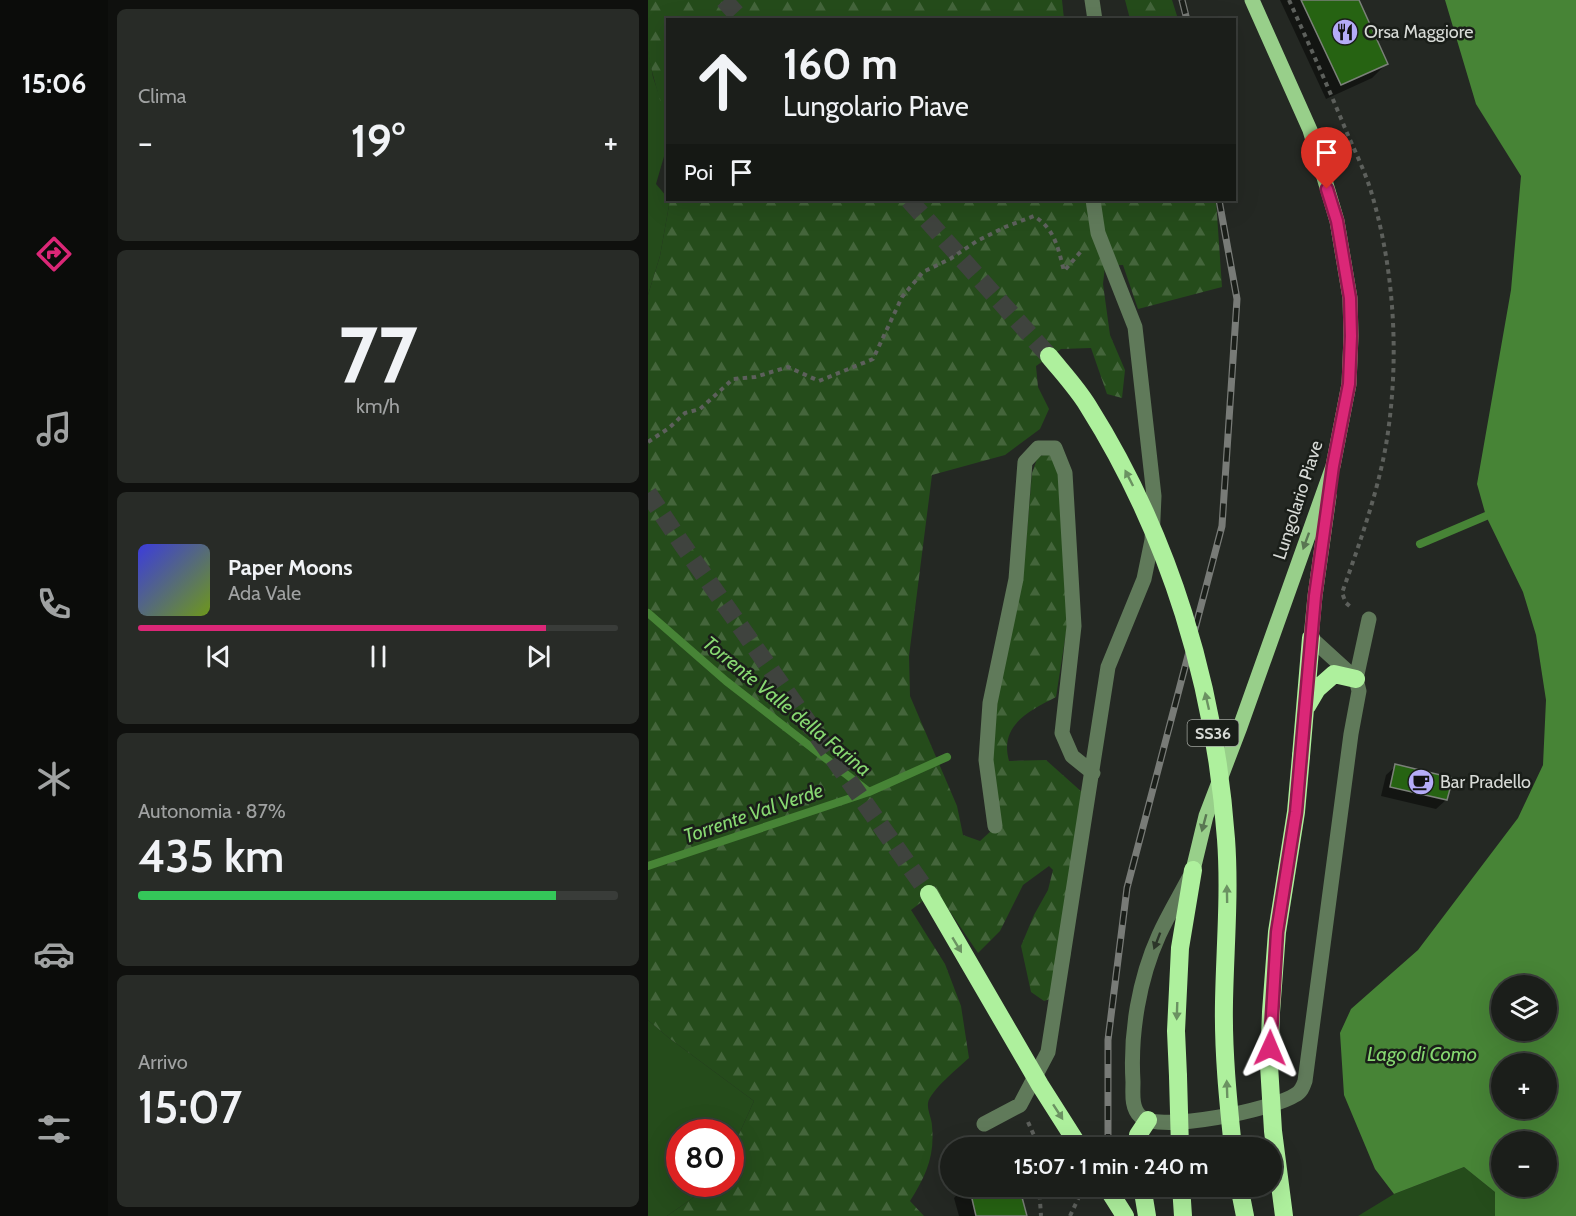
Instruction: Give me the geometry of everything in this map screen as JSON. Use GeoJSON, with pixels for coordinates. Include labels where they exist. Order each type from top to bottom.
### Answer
{"type":"FeatureCollection","features":[{"type":"Feature","properties":{"kind":"highway","name":"SS36"},"geometry":{"type":"LineString","coordinates":[[1049,356],[1087,404],[1142,503],[1184,612],[1199,667],[1217,756],[1226,840],[1227,911],[1224,1005],[1227,1099],[1232,1137]]}},
{"type":"Feature","properties":{"kind":"highway"},"geometry":{"type":"LineString","coordinates":[[1284,1216],[1273,1131],[1269,1065],[1270,1012],[1277,932],[1296,812],[1311,638]]}},
{"type":"Feature","properties":{"kind":"highway"},"geometry":{"type":"LineString","coordinates":[[1305,710],[1317,689],[1334,674],[1356,679]]}},
{"type":"Feature","properties":{"kind":"highway"},"geometry":{"type":"LineString","coordinates":[[1180,1137],[1176,1031],[1180,948],[1193,870]]}},
{"type":"Feature","properties":{"kind":"highway"},"geometry":{"type":"LineString","coordinates":[[929,894],[1040,1085],[1073,1137]]}},
{"type":"Feature","properties":{"kind":"highway"},"geometry":{"type":"LineString","coordinates":[[1138,1137],[1148,1120]]}},
{"type":"Feature","properties":{"kind":"highway"},"geometry":{"type":"LineString","coordinates":[[1113,1197],[1125,1216]]}},
{"type":"Feature","properties":{"kind":"highway"},"geometry":{"type":"LineString","coordinates":[[1144,1197],[1147,1216]]}},
{"type":"Feature","properties":{"kind":"highway"},"geometry":{"type":"LineString","coordinates":[[1182,1197],[1183,1216]]}},
{"type":"Feature","properties":{"kind":"highway"},"geometry":{"type":"LineString","coordinates":[[1241,1197],[1245,1216]]}},
{"type":"Feature","properties":{"kind":"main road","name":"Lungolario Piave"},"geometry":{"type":"LineString","coordinates":[[1193,870],[1206,816],[1244,717],[1333,466],[1349,384],[1350,298],[1337,221],[1310,129],[1252,0]]}},
{"type":"Feature","properties":{"kind":"main road"},"geometry":{"type":"LineString","coordinates":[[1311,638],[1333,466]]}},
{"type":"Feature","properties":{"kind":"street"},"geometry":{"type":"LineString","coordinates":[[1092,0],[1095,18]]}},
{"type":"Feature","properties":{"kind":"street"},"geometry":{"type":"LineString","coordinates":[[984,1124],[1020,1105],[1048,1052],[1108,667],[1144,579],[1152,540],[1154,496],[1135,327],[1098,233],[1094,201]]}},
{"type":"Feature","properties":{"kind":"street"},"geometry":{"type":"LineString","coordinates":[[996,826],[986,760],[990,703],[1016,579],[1025,462],[1038,448],[1055,448],[1065,473],[1074,626],[1062,733],[1072,756],[1093,773]]}},
{"type":"Feature","properties":{"kind":"street"},"geometry":{"type":"LineString","coordinates":[[1193,870],[1159,935],[1146,971],[1132,1041],[1134,1104],[1140,1116],[1148,1120],[1186,1123],[1246,1112],[1292,1097],[1302,1088],[1305,1081],[1351,734],[1359,691],[1356,679],[1369,619]]}},
{"type":"Feature","properties":{"kind":"street"},"geometry":{"type":"LineString","coordinates":[[1311,638],[1356,679]]}},
{"type":"Feature","properties":{"kind":"path"},"geometry":{"type":"LineString","coordinates":[[648,442],[669,429],[685,413],[700,409],[733,379],[788,367],[819,381],[873,358],[902,297],[923,272],[1005,227],[1034,216],[1046,223],[1056,243],[1064,271],[1098,233]]}},
{"type":"Feature","properties":{"kind":"path"},"geometry":{"type":"LineString","coordinates":[[1020,1105],[1034,1137]]}},
{"type":"Feature","properties":{"kind":"path"},"geometry":{"type":"LineString","coordinates":[[1040,1197],[1041,1216]]}},
{"type":"Feature","properties":{"kind":"path"},"geometry":{"type":"LineString","coordinates":[[1070,1216],[1078,1197]]}},
{"type":"Feature","properties":{"kind":"green space"},"geometry":{"type":"Polygon","coordinates":[[[648,0],[1062,0],[1064,18],[666,18],[666,128],[648,51],[648,0]]]}},
{"type":"Feature","properties":{"kind":"green space"},"geometry":{"type":"Polygon","coordinates":[[[1125,0],[1172,0],[1178,18],[1130,18],[1125,0]]]}},
{"type":"Feature","properties":{"kind":"green space"},"geometry":{"type":"Polygon","coordinates":[[[648,49],[653,77],[666,121],[666,149],[656,184],[666,196],[666,201],[670,201],[660,256],[648,295],[648,49]]]}},
{"type":"Feature","properties":{"kind":"green space"},"geometry":{"type":"Polygon","coordinates":[[[670,201],[1216,201],[1222,287],[1138,309],[1123,265],[1105,266],[1103,284],[1110,335],[1125,370],[1122,398],[1107,394],[1091,348],[1061,349],[1036,366],[1038,387],[1049,409],[1040,429],[1005,455],[932,475],[909,656],[910,696],[957,806],[963,835],[980,841],[991,831],[993,715],[1025,555],[1032,473],[1038,456],[1051,454],[1060,477],[1068,620],[1056,697],[1019,721],[1008,738],[1007,748],[1009,761],[1046,760],[1083,793],[1070,960],[1061,987],[1053,998],[1044,1001],[1031,992],[1021,946],[1048,890],[1053,870],[1049,866],[1023,885],[1000,931],[978,953],[936,891],[911,910],[945,964],[961,1006],[969,1058],[939,1086],[928,1103],[933,1137],[931,1156],[921,1183],[910,1201],[924,1216],[667,1216],[694,1197],[744,1197],[744,1123],[754,1101],[648,1020],[648,295],[660,256],[670,201]]]}},
{"type":"Feature","properties":{"kind":"green space"},"geometry":{"type":"Polygon","coordinates":[[[648,1020],[754,1101],[744,1123],[744,1119],[666,1119],[666,1197],[694,1197],[667,1216],[648,1216],[648,1020]]]}},
{"type":"Feature","properties":{"kind":"green space"},"geometry":{"type":"Polygon","coordinates":[[[1464,1167],[1491,1189],[1491,1197],[1495,1197],[1495,1216],[1358,1216],[1394,1194],[1464,1167]]]}},
{"type":"Feature","properties":{"kind":"water","name":"Lago di Como"},"geometry":{"type":"Polygon","coordinates":[[[1445,0],[1576,0],[1576,1216],[1495,1216],[1495,1197],[1557,1197],[1557,1131],[1491,1131],[1491,1189],[1464,1167],[1394,1194],[1375,1169],[1344,1095],[1340,1033],[1351,1009],[1418,950],[1518,818],[1543,765],[1546,700],[1536,635],[1523,592],[1486,516],[1477,484],[1511,290],[1521,176],[1476,104],[1445,0]]]}},
{"type":"Feature","properties":{"kind":"building","name":"Orsa Maggiore"},"geometry":{"type":"Polygon","coordinates":[[[1301,0],[1359,0],[1388,64],[1341,85],[1301,0]]]}},
{"type":"Feature","properties":{"kind":"building","name":"Bar Pradello"},"geometry":{"type":"Polygon","coordinates":[[[1395,764],[1453,778],[1447,800],[1390,787],[1395,764]]]}},
{"type":"Feature","properties":{"kind":"building"},"geometry":{"type":"Polygon","coordinates":[[[972,1197],[1022,1197],[1027,1216],[976,1216],[972,1197]]]}},
{"type":"Feature","properties":{"kind":"waterway","name":"Torrente Valle della Farina"},"geometry":{"type":"LineString","coordinates":[[1420,544],[1486,516]]}},
{"type":"Feature","properties":{"kind":"waterway","name":"Torrente Valle della Farina"},"geometry":{"type":"LineString","coordinates":[[648,613],[726,681],[869,792],[947,757]]}},
{"type":"Feature","properties":{"kind":"waterway","name":"Torrente Val Verde"},"geometry":{"type":"LineString","coordinates":[[648,866],[869,792]]}},
{"type":"Feature","properties":{"kind":"tunnel"},"geometry":{"type":"LineString","coordinates":[[724,0],[740,18]]}},
{"type":"Feature","properties":{"kind":"tunnel"},"geometry":{"type":"LineString","coordinates":[[910,201],[1049,356]]}},
{"type":"Feature","properties":{"kind":"tunnel"},"geometry":{"type":"LineString","coordinates":[[648,493],[929,894]]}},
{"type":"Feature","properties":{"kind":"railway"},"geometry":{"type":"LineString","coordinates":[[1182,0],[1186,18]]}},
{"type":"Feature","properties":{"kind":"railway"},"geometry":{"type":"LineString","coordinates":[[1108,1137],[1108,1040],[1127,888],[1222,526],[1237,299],[1219,201]]}},
{"type":"Feature","properties":{"kind":"railway"},"geometry":{"type":"LineString","coordinates":[[1117,1197],[1120,1216]]}},
{"type":"Feature","properties":{"kind":"place","name":"Orsa Maggiore"},"geometry":{"type":"Point","coordinates":[1345,32]}},
{"type":"Feature","properties":{"kind":"place","name":"Bar Pradello"},"geometry":{"type":"Point","coordinates":[1421,782]}},
{"type":"Feature","properties":{"kind":"route"},"geometry":{"type":"LineString","coordinates":[[1270,1048],[1270,1012],[1277,932],[1296,812],[1315,596],[1333,466],[1349,384],[1350,298],[1337,221],[1327,189]]}}]}
